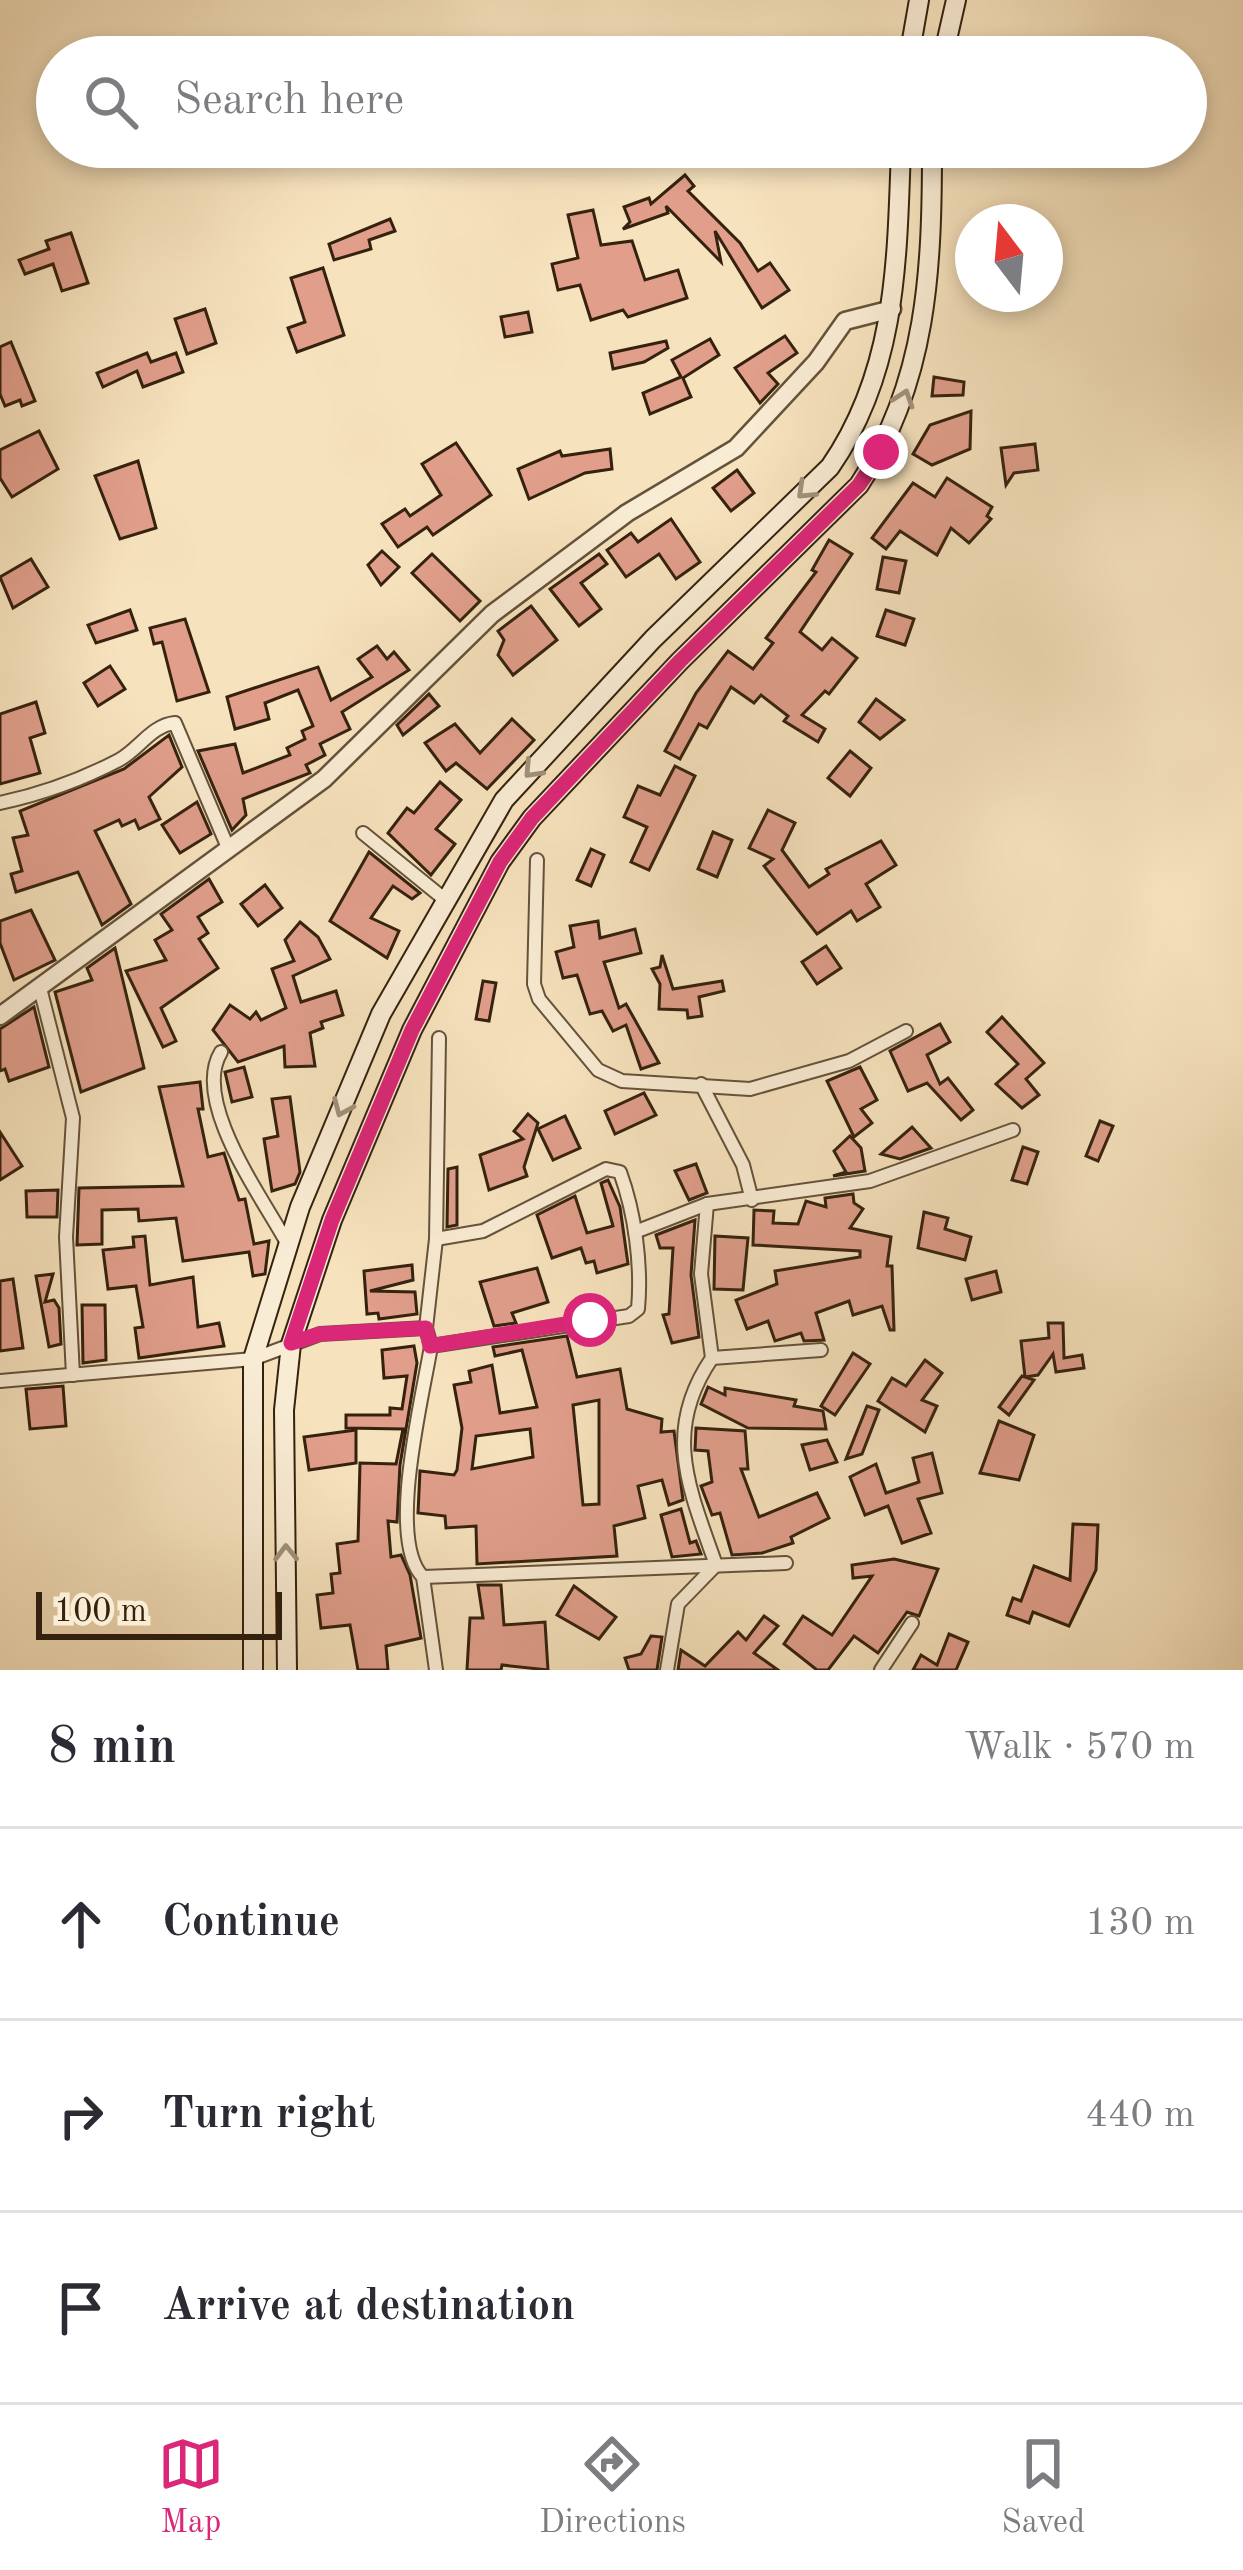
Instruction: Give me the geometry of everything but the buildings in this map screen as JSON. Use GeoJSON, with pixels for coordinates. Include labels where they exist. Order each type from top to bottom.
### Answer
{"type":"FeatureCollection","features":[{"type":"Feature","properties":{"kind":"main road"},"geometry":{"type":"LineString","coordinates":[[913,36],[919,0]]}},
{"type":"Feature","properties":{"kind":"main road"},"geometry":{"type":"LineString","coordinates":[[948,36],[956,0]]}},
{"type":"Feature","properties":{"kind":"main road"},"geometry":{"type":"LineString","coordinates":[[253,1670],[253,1358],[287,1243],[381,1014],[443,898],[504,800],[652,639],[830,466],[872,392],[892,309],[900,168]]}},
{"type":"Feature","properties":{"kind":"main road"},"geometry":{"type":"LineString","coordinates":[[287,1670],[284,1410],[291,1343],[332,1220],[412,1030],[500,862],[532,818],[680,661],[859,485],[881,452],[903,404],[926,306],[931,168]]}},
{"type":"Feature","properties":{"kind":"street"},"geometry":{"type":"LineString","coordinates":[[0,1016],[325,779],[492,614],[627,513],[736,448],[816,362],[845,321],[892,309]]}},
{"type":"Feature","properties":{"kind":"street"},"geometry":{"type":"LineString","coordinates":[[0,803],[43,794],[124,758],[163,724],[175,722],[229,850]]}},
{"type":"Feature","properties":{"kind":"street"},"geometry":{"type":"LineString","coordinates":[[363,833],[443,898]]}},
{"type":"Feature","properties":{"kind":"street"},"geometry":{"type":"LineString","coordinates":[[537,860],[534,984],[539,999],[598,1070],[622,1081],[750,1089],[849,1061],[906,1031]]}},
{"type":"Feature","properties":{"kind":"street"},"geometry":{"type":"LineString","coordinates":[[40,988],[74,1118],[66,1237],[73,1375]]}},
{"type":"Feature","properties":{"kind":"street"},"geometry":{"type":"LineString","coordinates":[[436,1670],[423,1576],[414,1568],[407,1503],[430,1346],[426,1328],[436,1239],[439,1038]]}},
{"type":"Feature","properties":{"kind":"street"},"geometry":{"type":"LineString","coordinates":[[221,1052],[213,1066],[213,1101],[287,1243]]}},
{"type":"Feature","properties":{"kind":"street"},"geometry":{"type":"LineString","coordinates":[[700,1084],[743,1166],[752,1200]]}},
{"type":"Feature","properties":{"kind":"street"},"geometry":{"type":"LineString","coordinates":[[635,1232],[707,1204],[871,1181],[1013,1130]]}},
{"type":"Feature","properties":{"kind":"street"},"geometry":{"type":"LineString","coordinates":[[430,1346],[629,1316],[638,1309],[639,1296],[635,1232],[620,1172],[606,1169],[483,1231],[436,1239]]}},
{"type":"Feature","properties":{"kind":"street"},"geometry":{"type":"LineString","coordinates":[[707,1204],[700,1274],[712,1358],[692,1387],[682,1426],[684,1464],[716,1565]]}},
{"type":"Feature","properties":{"kind":"street"},"geometry":{"type":"LineString","coordinates":[[0,1381],[253,1358],[320,1334],[426,1328]]}},
{"type":"Feature","properties":{"kind":"street"},"geometry":{"type":"LineString","coordinates":[[712,1358],[821,1350]]}},
{"type":"Feature","properties":{"kind":"street"},"geometry":{"type":"LineString","coordinates":[[423,1576],[786,1563]]}},
{"type":"Feature","properties":{"kind":"street"},"geometry":{"type":"LineString","coordinates":[[667,1670],[678,1604],[716,1565]]}},
{"type":"Feature","properties":{"kind":"street"},"geometry":{"type":"LineString","coordinates":[[881,1670],[912,1623]]}},
{"type":"Feature","properties":{"kind":"route"},"geometry":{"type":"LineString","coordinates":[[590,1320],[430,1346],[426,1328],[320,1334],[291,1343],[332,1220],[412,1030],[500,862],[532,818],[680,661],[859,485],[881,452]]}}]}
